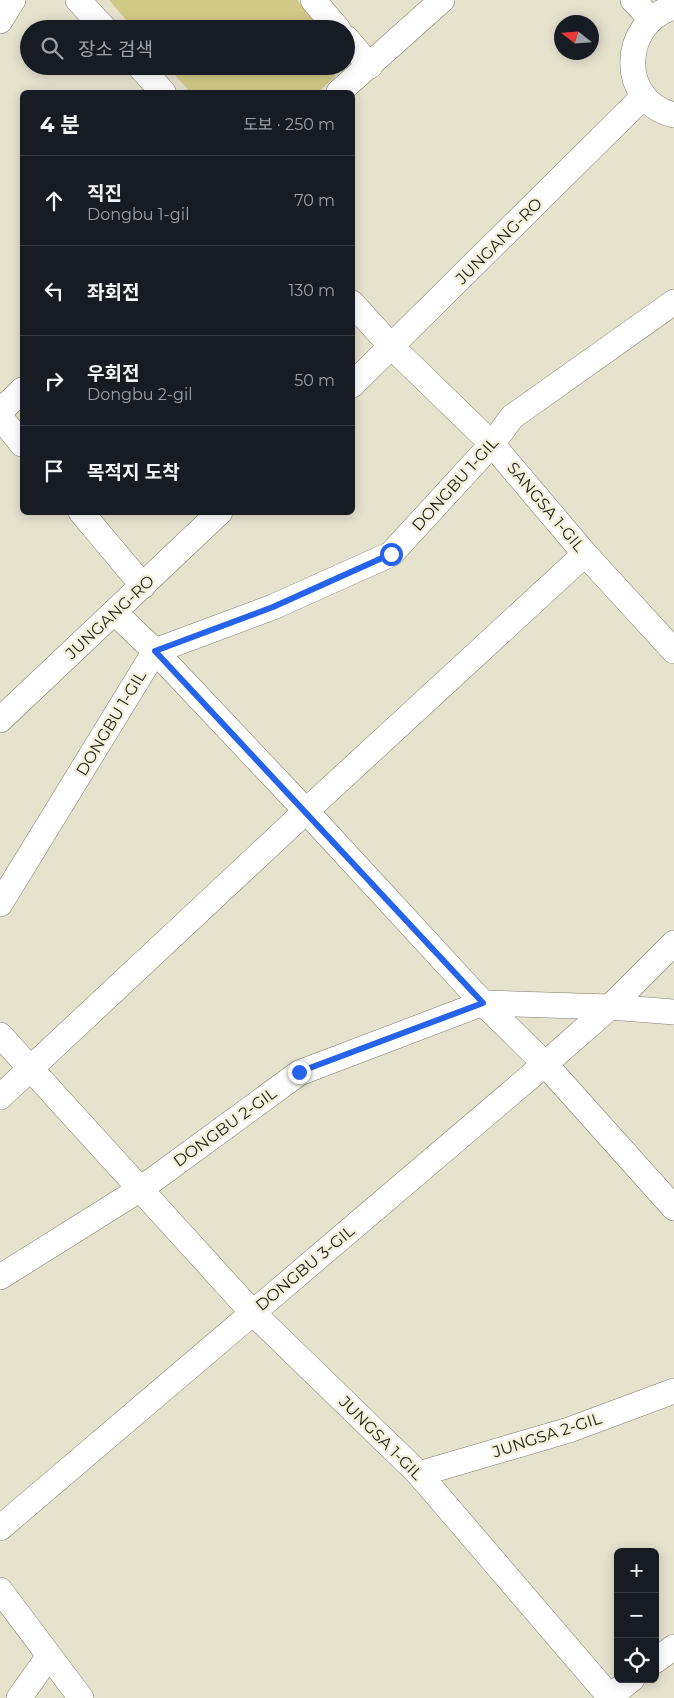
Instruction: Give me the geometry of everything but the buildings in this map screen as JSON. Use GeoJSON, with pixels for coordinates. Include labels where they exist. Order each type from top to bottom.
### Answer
{"type":"FeatureCollection","features":[{"type":"Feature","properties":{"kind":"street"},"geometry":{"type":"LineString","coordinates":[[0,21],[13,0]]}},
{"type":"Feature","properties":{"kind":"street"},"geometry":{"type":"LineString","coordinates":[[78,0],[96,20]]}},
{"type":"Feature","properties":{"kind":"street"},"geometry":{"type":"LineString","coordinates":[[313,0],[330,20]]}},
{"type":"Feature","properties":{"kind":"street"},"geometry":{"type":"LineString","coordinates":[[341,90],[442,0]]}},
{"type":"Feature","properties":{"kind":"street"},"geometry":{"type":"LineString","coordinates":[[633,0],[651,19]]}},
{"type":"Feature","properties":{"kind":"street"},"geometry":{"type":"LineString","coordinates":[[674,7],[651,19],[640,33],[634,48],[632,65],[636,82],[644,96],[656,108],[674,115]]}},
{"type":"Feature","properties":{"kind":"street"},"geometry":{"type":"LineString","coordinates":[[355,48],[370,66]]}},
{"type":"Feature","properties":{"kind":"street"},"geometry":{"type":"LineString","coordinates":[[147,75],[161,90]]}},
{"type":"Feature","properties":{"kind":"street","name":"JUNGANG-RO"},"geometry":{"type":"LineString","coordinates":[[355,382],[644,96]]}},
{"type":"Feature","properties":{"kind":"street","name":"DONGBU 1-GIL"},"geometry":{"type":"LineString","coordinates":[[0,904],[155,651],[273,607],[391,554],[492,444],[512,417],[674,302]]}},
{"type":"Feature","properties":{"kind":"street","name":"SANGSA 1-GIL"},"geometry":{"type":"LineString","coordinates":[[355,306],[392,347],[492,444],[585,554],[674,651]]}},
{"type":"Feature","properties":{"kind":"street"},"geometry":{"type":"LineString","coordinates":[[0,412],[20,392]]}},
{"type":"Feature","properties":{"kind":"street"},"geometry":{"type":"LineString","coordinates":[[0,417],[20,442]]}},
{"type":"Feature","properties":{"kind":"street"},"geometry":{"type":"LineString","coordinates":[[84,515],[143,586]]}},
{"type":"Feature","properties":{"kind":"street","name":"JUNGANG-RO"},"geometry":{"type":"LineString","coordinates":[[0,720],[217,515]]}},
{"type":"Feature","properties":{"kind":"street"},"geometry":{"type":"LineString","coordinates":[[0,1098],[306,811],[585,554]]}},
{"type":"Feature","properties":{"kind":"street"},"geometry":{"type":"LineString","coordinates":[[114,612],[155,651],[306,811],[483,1003],[545,1064],[674,1208]]}},
{"type":"Feature","properties":{"kind":"street","name":"DONGBU 3-GIL"},"geometry":{"type":"LineString","coordinates":[[0,1528],[545,1064],[610,1007],[674,943]]}},
{"type":"Feature","properties":{"kind":"street","name":"DONGBU 2-GIL"},"geometry":{"type":"LineString","coordinates":[[0,1276],[142,1188],[299,1072],[483,1003],[610,1007],[674,1012]]}},
{"type":"Feature","properties":{"kind":"street","name":"JUNGSA 1-GIL"},"geometry":{"type":"LineString","coordinates":[[0,1035],[142,1188],[252,1312],[419,1474],[609,1697]]}},
{"type":"Feature","properties":{"kind":"street","name":"JUNGSA 2-GIL"},"geometry":{"type":"LineString","coordinates":[[419,1474],[569,1430],[674,1391]]}},
{"type":"Feature","properties":{"kind":"street"},"geometry":{"type":"LineString","coordinates":[[0,1590],[81,1698]]}},
{"type":"Feature","properties":{"kind":"street"},"geometry":{"type":"LineString","coordinates":[[659,1658],[674,1647]]}},
{"type":"Feature","properties":{"kind":"street"},"geometry":{"type":"LineString","coordinates":[[19,1698],[50,1656]]}},
{"type":"Feature","properties":{"kind":"street"},"geometry":{"type":"LineString","coordinates":[[609,1697],[627,1683]]}},
{"type":"Feature","properties":{"kind":"shaded area"},"geometry":{"type":"Polygon","coordinates":[[[109,0],[297,0],[313,20],[126,20],[109,0]]]}},
{"type":"Feature","properties":{"kind":"shaded area"},"geometry":{"type":"Polygon","coordinates":[[[175,75],[335,75],[320,90],[188,90],[175,75]]]}},
{"type":"Feature","properties":{"kind":"route"},"geometry":{"type":"LineString","coordinates":[[299,1072],[483,1003],[155,651],[273,607],[391,554]]}}]}
